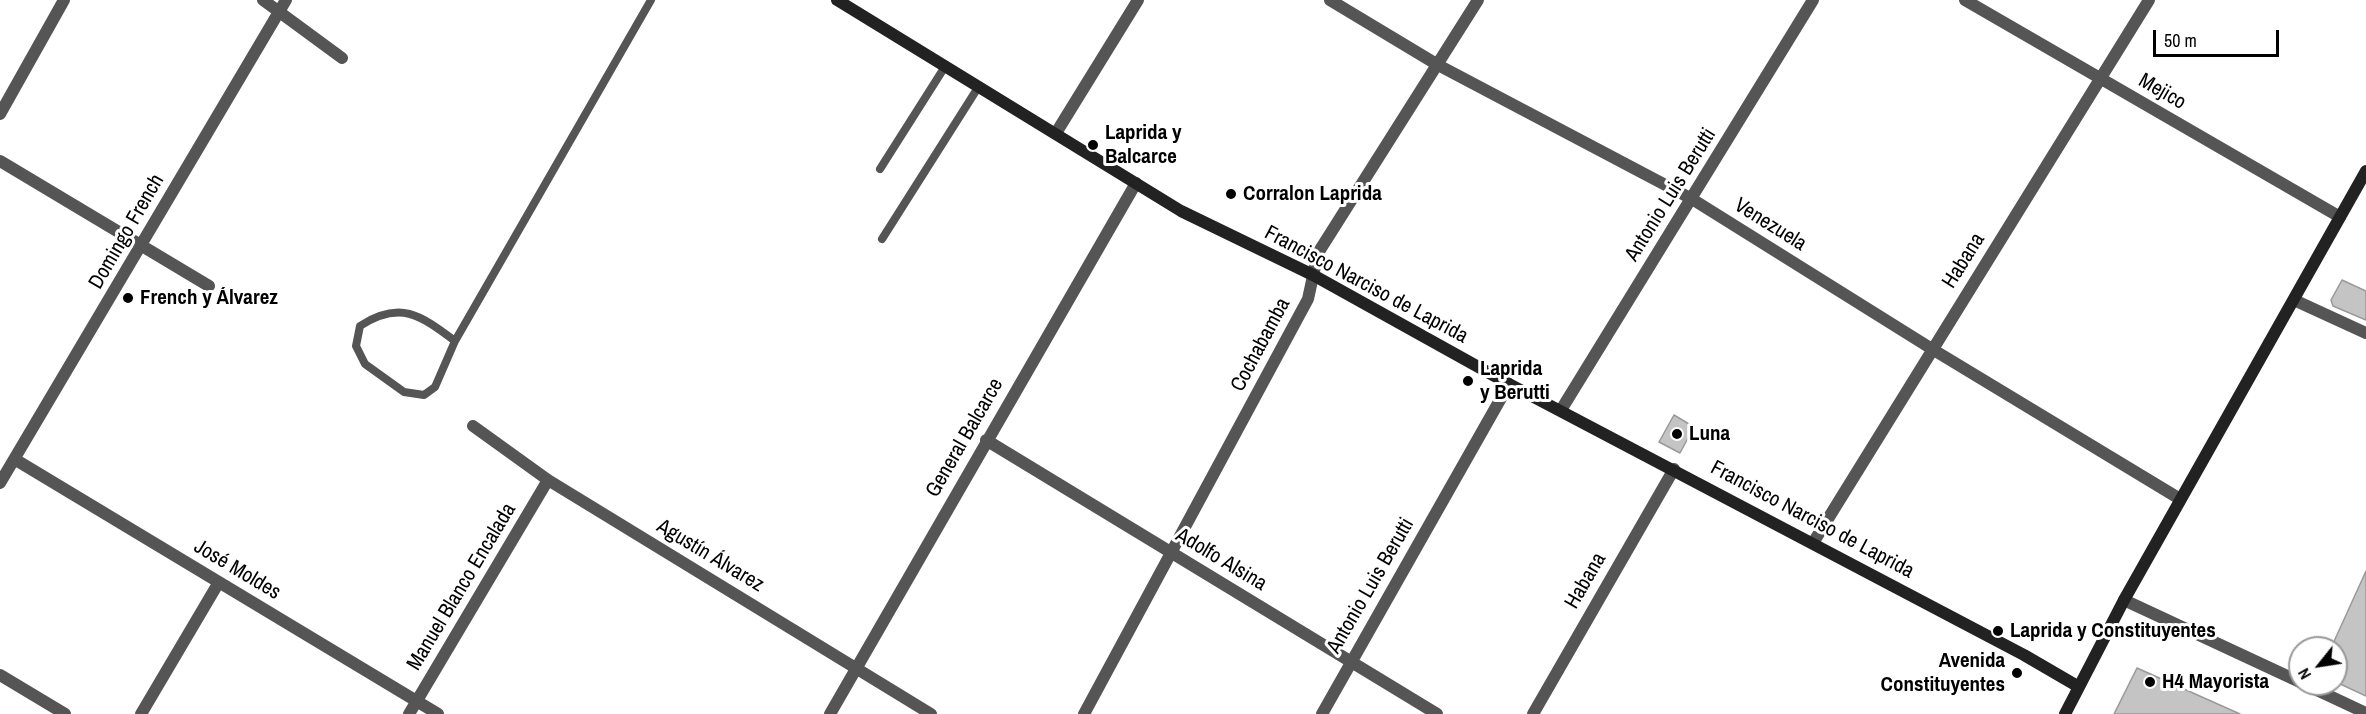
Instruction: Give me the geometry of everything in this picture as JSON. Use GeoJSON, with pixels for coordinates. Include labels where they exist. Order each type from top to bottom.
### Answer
{"type":"FeatureCollection","features":[{"type":"Feature","properties":{"kind":"main road","name":"Francisco Narciso de Laprida"},"geometry":{"type":"LineString","coordinates":[[837,0],[1181,210],[1313,275],[1509,384],[1674,468],[2024,655],[2079,687]]}},
{"type":"Feature","properties":{"kind":"main road"},"geometry":{"type":"LineString","coordinates":[[2065,714],[2124,600],[2366,171]]}},
{"type":"Feature","properties":{"kind":"street"},"geometry":{"type":"LineString","coordinates":[[0,114],[64,0]]}},
{"type":"Feature","properties":{"kind":"street"},"geometry":{"type":"LineString","coordinates":[[263,0],[283,5],[342,58]]}},
{"type":"Feature","properties":{"kind":"street"},"geometry":{"type":"LineString","coordinates":[[1056,133],[1138,0]]}},
{"type":"Feature","properties":{"kind":"street","name":"Venezuela"},"geometry":{"type":"LineString","coordinates":[[1330,0],[1438,65],[1692,199],[1932,349],[2180,499]]}},
{"type":"Feature","properties":{"kind":"street","name":"Cochabamba"},"geometry":{"type":"LineString","coordinates":[[1084,714],[1308,299],[1318,253],[1478,0]]}},
{"type":"Feature","properties":{"kind":"street","name":"Antonio Luis Berutti"},"geometry":{"type":"LineString","coordinates":[[1561,410],[1813,0]]}},
{"type":"Feature","properties":{"kind":"street","name":"Mejico"},"geometry":{"type":"LineString","coordinates":[[1965,0],[2340,217]]}},
{"type":"Feature","properties":{"kind":"street","name":"Habana"},"geometry":{"type":"LineString","coordinates":[[1813,543],[2149,0]]}},
{"type":"Feature","properties":{"kind":"street","name":"Domingo French"},"geometry":{"type":"LineString","coordinates":[[0,483],[16,460],[283,5]]}},
{"type":"Feature","properties":{"kind":"street"},"geometry":{"type":"LineString","coordinates":[[0,161],[208,286]]}},
{"type":"Feature","properties":{"kind":"street","name":"General Balcarce"},"geometry":{"type":"LineString","coordinates":[[830,714],[1136,183]]}},
{"type":"Feature","properties":{"kind":"street"},"geometry":{"type":"LineString","coordinates":[[2294,300],[2366,333]]}},
{"type":"Feature","properties":{"kind":"street","name":"Antonio Luis Berutti"},"geometry":{"type":"LineString","coordinates":[[1322,714],[1509,384]]}},
{"type":"Feature","properties":{"kind":"street","name":"Agustín Álvarez"},"geometry":{"type":"LineString","coordinates":[[473,426],[548,480],[931,714]]}},
{"type":"Feature","properties":{"kind":"street","name":"Adolfo Alsina"},"geometry":{"type":"LineString","coordinates":[[986,440],[1437,714]]}},
{"type":"Feature","properties":{"kind":"street","name":"José Moldes"},"geometry":{"type":"LineString","coordinates":[[16,460],[438,714]]}},
{"type":"Feature","properties":{"kind":"street","name":"Habana"},"geometry":{"type":"LineString","coordinates":[[1533,714],[1674,468]]}},
{"type":"Feature","properties":{"kind":"street","name":"Manuel Blanco Encalada"},"geometry":{"type":"LineString","coordinates":[[409,714],[548,480]]}},
{"type":"Feature","properties":{"kind":"street"},"geometry":{"type":"LineString","coordinates":[[141,714],[219,582]]}},
{"type":"Feature","properties":{"kind":"street"},"geometry":{"type":"LineString","coordinates":[[2124,600],[2288,676]]}},
{"type":"Feature","properties":{"kind":"street"},"geometry":{"type":"LineString","coordinates":[[0,675],[65,714]]}},
{"type":"Feature","properties":{"kind":"street"},"geometry":{"type":"LineString","coordinates":[[2330,696],[2366,713]]}},
{"type":"Feature","properties":{"kind":"lane"},"geometry":{"type":"LineString","coordinates":[[455,341],[428,321],[393,310],[377,315],[360,326],[356,346],[365,364],[404,392],[424,395],[435,387],[455,341],[651,0]]}},
{"type":"Feature","properties":{"kind":"lane"},"geometry":{"type":"LineString","coordinates":[[880,169],[946,65]]}},
{"type":"Feature","properties":{"kind":"lane"},"geometry":{"type":"LineString","coordinates":[[882,239],[979,86]]}},
{"type":"Feature","properties":{"kind":"building"},"geometry":{"type":"Polygon","coordinates":[[[2342,280],[2366,291],[2366,320],[2333,306],[2331,300],[2342,280]]]}},
{"type":"Feature","properties":{"kind":"building","name":"Luna"},"geometry":{"type":"Polygon","coordinates":[[[1674,415],[1694,427],[1680,453],[1659,442],[1674,415]]]}},
{"type":"Feature","properties":{"kind":"building"},"geometry":{"type":"Polygon","coordinates":[[[2366,571],[2366,696],[2348,688],[2348,636],[2336,636],[2366,571]]]}},
{"type":"Feature","properties":{"kind":"building","name":"H4 Mayorista"},"geometry":{"type":"Polygon","coordinates":[[[2137,668],[2240,714],[2114,714],[2137,668]]]}},
{"type":"Feature","properties":{"kind":"place","name":"Laprida y Balcarce"},"geometry":{"type":"Point","coordinates":[1093,145]}},
{"type":"Feature","properties":{"kind":"place","name":"Corralon Laprida"},"geometry":{"type":"Point","coordinates":[1231,194]}},
{"type":"Feature","properties":{"kind":"place","name":"French y Álvarez"},"geometry":{"type":"Point","coordinates":[128,298]}},
{"type":"Feature","properties":{"kind":"place","name":"Laprida y Berutti"},"geometry":{"type":"Point","coordinates":[1468,381]}},
{"type":"Feature","properties":{"kind":"place","name":"Luna"},"geometry":{"type":"Point","coordinates":[1677,434]}},
{"type":"Feature","properties":{"kind":"place","name":"Laprida y Constituyentes"},"geometry":{"type":"Point","coordinates":[1998,631]}},
{"type":"Feature","properties":{"kind":"place","name":"Avenida Constituyentes"},"geometry":{"type":"Point","coordinates":[2017,673]}},
{"type":"Feature","properties":{"kind":"place","name":"H4 Mayorista"},"geometry":{"type":"Point","coordinates":[2150,682]}}]}
